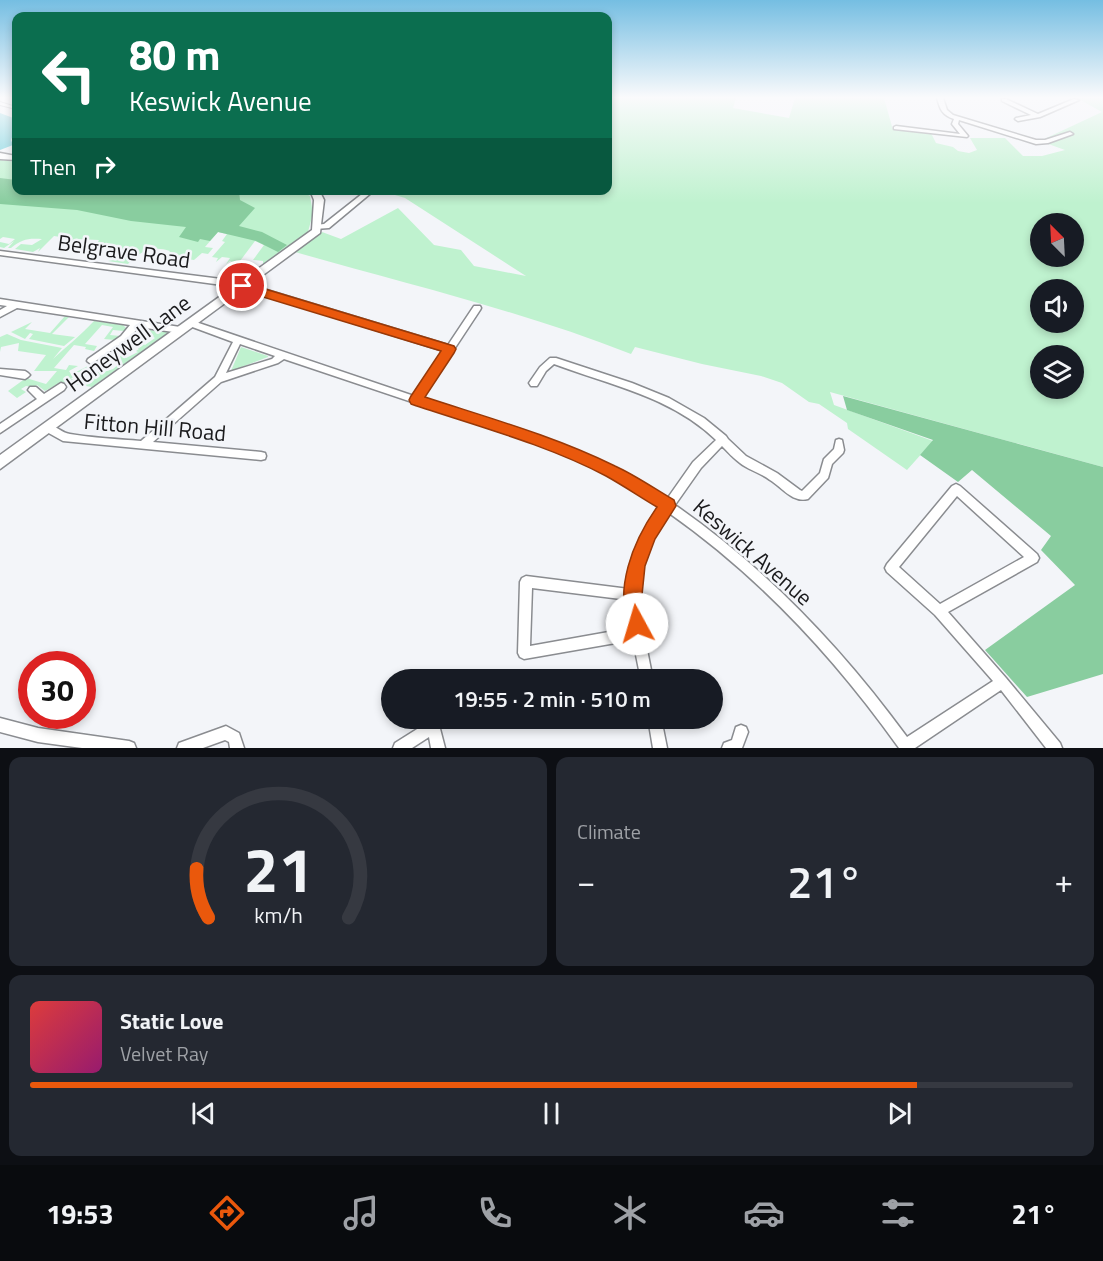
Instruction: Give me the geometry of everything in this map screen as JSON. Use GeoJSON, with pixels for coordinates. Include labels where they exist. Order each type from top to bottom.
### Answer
{"type":"FeatureCollection","features":[{"type":"Feature","properties":{"kind":"street"},"geometry":{"type":"LineString","coordinates":[[938,133],[965,136],[962,133]]}},
{"type":"Feature","properties":{"kind":"street"},"geometry":{"type":"LineString","coordinates":[[1012,133],[1046,142],[1070,134]]}},
{"type":"Feature","properties":{"kind":"street"},"geometry":{"type":"LineString","coordinates":[[316,195],[319,200],[318,228]]}},
{"type":"Feature","properties":{"kind":"street","name":"Honeywell Lane"},"geometry":{"type":"LineString","coordinates":[[0,463],[185,327],[237,285],[318,228],[326,226],[365,195]]}},
{"type":"Feature","properties":{"kind":"street","name":"Belgrave Road"},"geometry":{"type":"LineString","coordinates":[[0,253],[237,285],[449,349]]}},
{"type":"Feature","properties":{"kind":"street","name":"Keswick Avenue"},"geometry":{"type":"LineString","coordinates":[[0,302],[136,323],[185,327],[238,340],[521,434],[612,471],[706,532],[787,605],[875,703],[907,747]]}},
{"type":"Feature","properties":{"kind":"street"},"geometry":{"type":"LineString","coordinates":[[0,314],[17,304]]}},
{"type":"Feature","properties":{"kind":"street"},"geometry":{"type":"LineString","coordinates":[[416,400],[477,308]]}},
{"type":"Feature","properties":{"kind":"street"},"geometry":{"type":"LineString","coordinates":[[91,361],[102,350],[124,338],[136,323]]}},
{"type":"Feature","properties":{"kind":"street"},"geometry":{"type":"LineString","coordinates":[[143,445],[218,379],[238,340]]}},
{"type":"Feature","properties":{"kind":"street"},"geometry":{"type":"LineString","coordinates":[[218,379],[275,361],[282,354]]}},
{"type":"Feature","properties":{"kind":"street"},"geometry":{"type":"LineString","coordinates":[[534,382],[543,369],[554,360],[588,374],[606,376],[646,391],[700,420],[742,459],[778,479],[795,495],[804,496],[824,475],[828,462],[839,450],[839,443]]}},
{"type":"Feature","properties":{"kind":"street"},"geometry":{"type":"LineString","coordinates":[[1,369],[25,375]]}},
{"type":"Feature","properties":{"kind":"street"},"geometry":{"type":"LineString","coordinates":[[0,429],[61,387]]}},
{"type":"Feature","properties":{"kind":"street"},"geometry":{"type":"LineString","coordinates":[[33,390],[44,399]]}},
{"type":"Feature","properties":{"kind":"street","name":"Fitton Hill Road"},"geometry":{"type":"LineString","coordinates":[[48,428],[66,438],[261,456]]}},
{"type":"Feature","properties":{"kind":"street"},"geometry":{"type":"LineString","coordinates":[[645,669],[634,595],[637,566],[648,534],[697,465],[723,439]]}},
{"type":"Feature","properties":{"kind":"street"},"geometry":{"type":"LineString","coordinates":[[939,611],[1033,558],[956,489],[891,568],[939,611],[1002,682],[1055,748]]}},
{"type":"Feature","properties":{"kind":"street"},"geometry":{"type":"LineString","coordinates":[[634,595],[526,582],[524,653],[638,633]]}},
{"type":"Feature","properties":{"kind":"street"},"geometry":{"type":"LineString","coordinates":[[907,747],[1002,682]]}},
{"type":"Feature","properties":{"kind":"street"},"geometry":{"type":"LineString","coordinates":[[0,725],[38,735],[129,748]]}},
{"type":"Feature","properties":{"kind":"street"},"geometry":{"type":"LineString","coordinates":[[400,748],[433,726],[438,748]]}},
{"type":"Feature","properties":{"kind":"street"},"geometry":{"type":"LineString","coordinates":[[656,729],[660,748]]}},
{"type":"Feature","properties":{"kind":"street"},"geometry":{"type":"LineString","coordinates":[[184,748],[226,733],[234,738],[237,748]]}},
{"type":"Feature","properties":{"kind":"green space"},"geometry":{"type":"Polygon","coordinates":[[[612,133],[930,133],[936,143],[953,147],[958,151],[969,153],[977,150],[970,138],[1005,138],[1023,156],[1042,156],[1065,150],[1040,141],[1057,133],[1103,133],[1103,467],[830,392],[834,405],[933,441],[907,470],[848,429],[847,423],[819,404],[809,402],[782,383],[761,376],[635,347],[631,354],[506,311],[295,252],[322,232],[341,239],[398,208],[434,245],[461,250],[474,266],[526,276],[405,198],[395,195],[612,195],[612,133]]]}},
{"type":"Feature","properties":{"kind":"green space"},"geometry":{"type":"Polygon","coordinates":[[[0,160],[12,162],[12,195],[308,195],[313,213],[308,232],[263,264],[263,261],[253,260],[264,245],[255,241],[237,265],[230,261],[226,264],[230,258],[222,257],[216,262],[218,258],[212,257],[225,242],[222,241],[227,234],[218,232],[205,247],[213,248],[208,254],[202,253],[194,260],[166,256],[170,251],[152,249],[137,256],[128,264],[108,261],[114,260],[119,255],[111,252],[117,245],[98,242],[99,240],[75,239],[58,247],[67,238],[54,236],[38,252],[40,248],[33,252],[15,249],[21,244],[32,245],[42,239],[25,240],[8,248],[14,241],[4,248],[0,247],[0,242],[9,244],[15,239],[3,237],[0,239],[0,160]]]}},
{"type":"Feature","properties":{"kind":"green space"},"geometry":{"type":"Polygon","coordinates":[[[0,178],[12,180],[12,195],[239,195],[240,200],[255,208],[239,226],[262,232],[287,245],[278,252],[256,241],[218,232],[210,241],[200,239],[198,242],[179,237],[186,227],[131,221],[77,210],[0,204],[0,178]]]}},
{"type":"Feature","properties":{"kind":"green space"},"geometry":{"type":"Polygon","coordinates":[[[65,316],[69,317],[52,334],[75,337],[85,329],[64,346],[29,339],[33,334],[30,333],[25,339],[11,332],[32,322],[25,329],[50,333],[65,316]]]}},
{"type":"Feature","properties":{"kind":"green space"},"geometry":{"type":"Polygon","coordinates":[[[94,321],[123,325],[127,329],[113,330],[110,335],[120,336],[115,340],[104,339],[113,327],[102,325],[85,344],[97,346],[94,351],[74,345],[54,368],[66,370],[69,365],[78,366],[69,371],[73,377],[71,379],[88,382],[94,376],[93,373],[76,372],[88,366],[97,373],[101,370],[104,372],[113,369],[120,363],[116,360],[122,355],[126,358],[138,352],[136,351],[139,349],[135,346],[141,343],[145,345],[155,338],[149,334],[150,331],[137,330],[139,329],[169,332],[92,387],[61,382],[45,391],[37,385],[26,386],[21,389],[26,392],[17,398],[8,391],[26,378],[46,384],[57,371],[34,371],[46,355],[18,351],[19,343],[1,347],[0,352],[0,337],[7,334],[21,340],[62,348],[53,359],[94,321]]]}},
{"type":"Feature","properties":{"kind":"green space"},"geometry":{"type":"Polygon","coordinates":[[[241,347],[268,356],[268,357],[231,371],[241,347]]]}},
{"type":"Feature","properties":{"kind":"green space"},"geometry":{"type":"Polygon","coordinates":[[[843,396],[1103,467],[1103,674],[1027,697],[985,650],[1075,585],[1041,550],[1051,536],[972,470],[958,482],[920,455],[933,440],[847,410],[843,396]]]}},
{"type":"Feature","properties":{"kind":"water"},"geometry":{"type":"Polygon","coordinates":[[[0,133],[12,133],[12,145],[0,150],[0,133]]]}},
{"type":"Feature","properties":{"kind":"route"},"geometry":{"type":"LineString","coordinates":[[242,286],[449,349],[416,400],[521,434],[581,457],[612,471],[668,506],[648,534],[637,566],[634,595],[637,624]]}}]}
